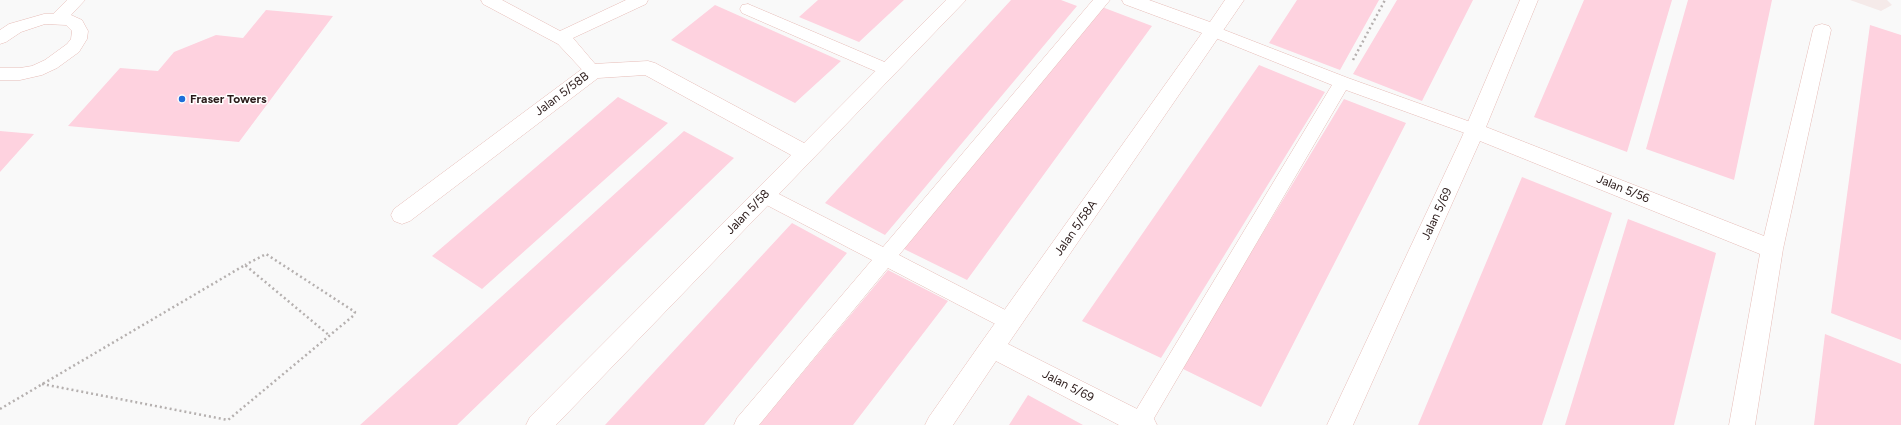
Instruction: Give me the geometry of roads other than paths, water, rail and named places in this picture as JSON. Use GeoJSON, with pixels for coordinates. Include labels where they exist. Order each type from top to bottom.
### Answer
{"type":"FeatureCollection","features":[{"type":"Feature","properties":{"kind":"street","name":"Jalan 5/58"},"geometry":{"type":"LineString","coordinates":[[539,425],[957,0]]}},
{"type":"Feature","properties":{"kind":"street"},"geometry":{"type":"LineString","coordinates":[[1130,0],[1214,31]]}},
{"type":"Feature","properties":{"kind":"street","name":"Jalan 5/58A"},"geometry":{"type":"LineString","coordinates":[[938,425],[1235,0]]}},
{"type":"Feature","properties":{"kind":"street","name":"Jalan 5/69"},"geometry":{"type":"LineString","coordinates":[[1340,425],[1468,146],[1473,130],[1529,0]]}},
{"type":"Feature","properties":{"kind":"street"},"geometry":{"type":"LineString","coordinates":[[1742,425],[1772,249],[1822,30]]}},
{"type":"Feature","properties":{"kind":"street"},"geometry":{"type":"LineString","coordinates":[[602,70],[648,68],[805,153]]}},
{"type":"Feature","properties":{"kind":"street","name":"Jalan 5/58B"},"geometry":{"type":"LineString","coordinates":[[402,215],[602,70]]}},
{"type":"Feature","properties":{"kind":"street","name":"Jalan 5/56"},"geometry":{"type":"LineString","coordinates":[[1473,130],[1772,249]]}},
{"type":"Feature","properties":{"kind":"street","name":"Jalan 5/69"},"geometry":{"type":"LineString","coordinates":[[992,347],[1141,424]]}},
{"type":"Feature","properties":{"kind":"lane"},"geometry":{"type":"LineString","coordinates":[[58,18],[77,0]]}},
{"type":"Feature","properties":{"kind":"lane"},"geometry":{"type":"LineString","coordinates":[[490,0],[568,35],[602,70]]}},
{"type":"Feature","properties":{"kind":"lane"},"geometry":{"type":"LineString","coordinates":[[568,35],[640,0]]}},
{"type":"Feature","properties":{"kind":"lane"},"geometry":{"type":"LineString","coordinates":[[745,425],[1102,0]]}},
{"type":"Feature","properties":{"kind":"lane"},"geometry":{"type":"LineString","coordinates":[[748,9],[888,70]]}},
{"type":"Feature","properties":{"kind":"lane"},"geometry":{"type":"LineString","coordinates":[[0,74],[20,74],[36,71],[51,64],[73,48],[79,39],[80,31],[76,24],[69,20],[58,18],[30,22],[1,36]]}},
{"type":"Feature","properties":{"kind":"lane"},"geometry":{"type":"LineString","coordinates":[[1214,31],[1342,82],[1473,130]]}},
{"type":"Feature","properties":{"kind":"lane"},"geometry":{"type":"LineString","coordinates":[[1141,424],[1342,82]]}},
{"type":"Feature","properties":{"kind":"lane"},"geometry":{"type":"LineString","coordinates":[[764,195],[1010,322]]}},
{"type":"Feature","properties":{"kind":"place","name":"Fraser Towers"},"geometry":{"type":"Point","coordinates":[182,99]}}]}
